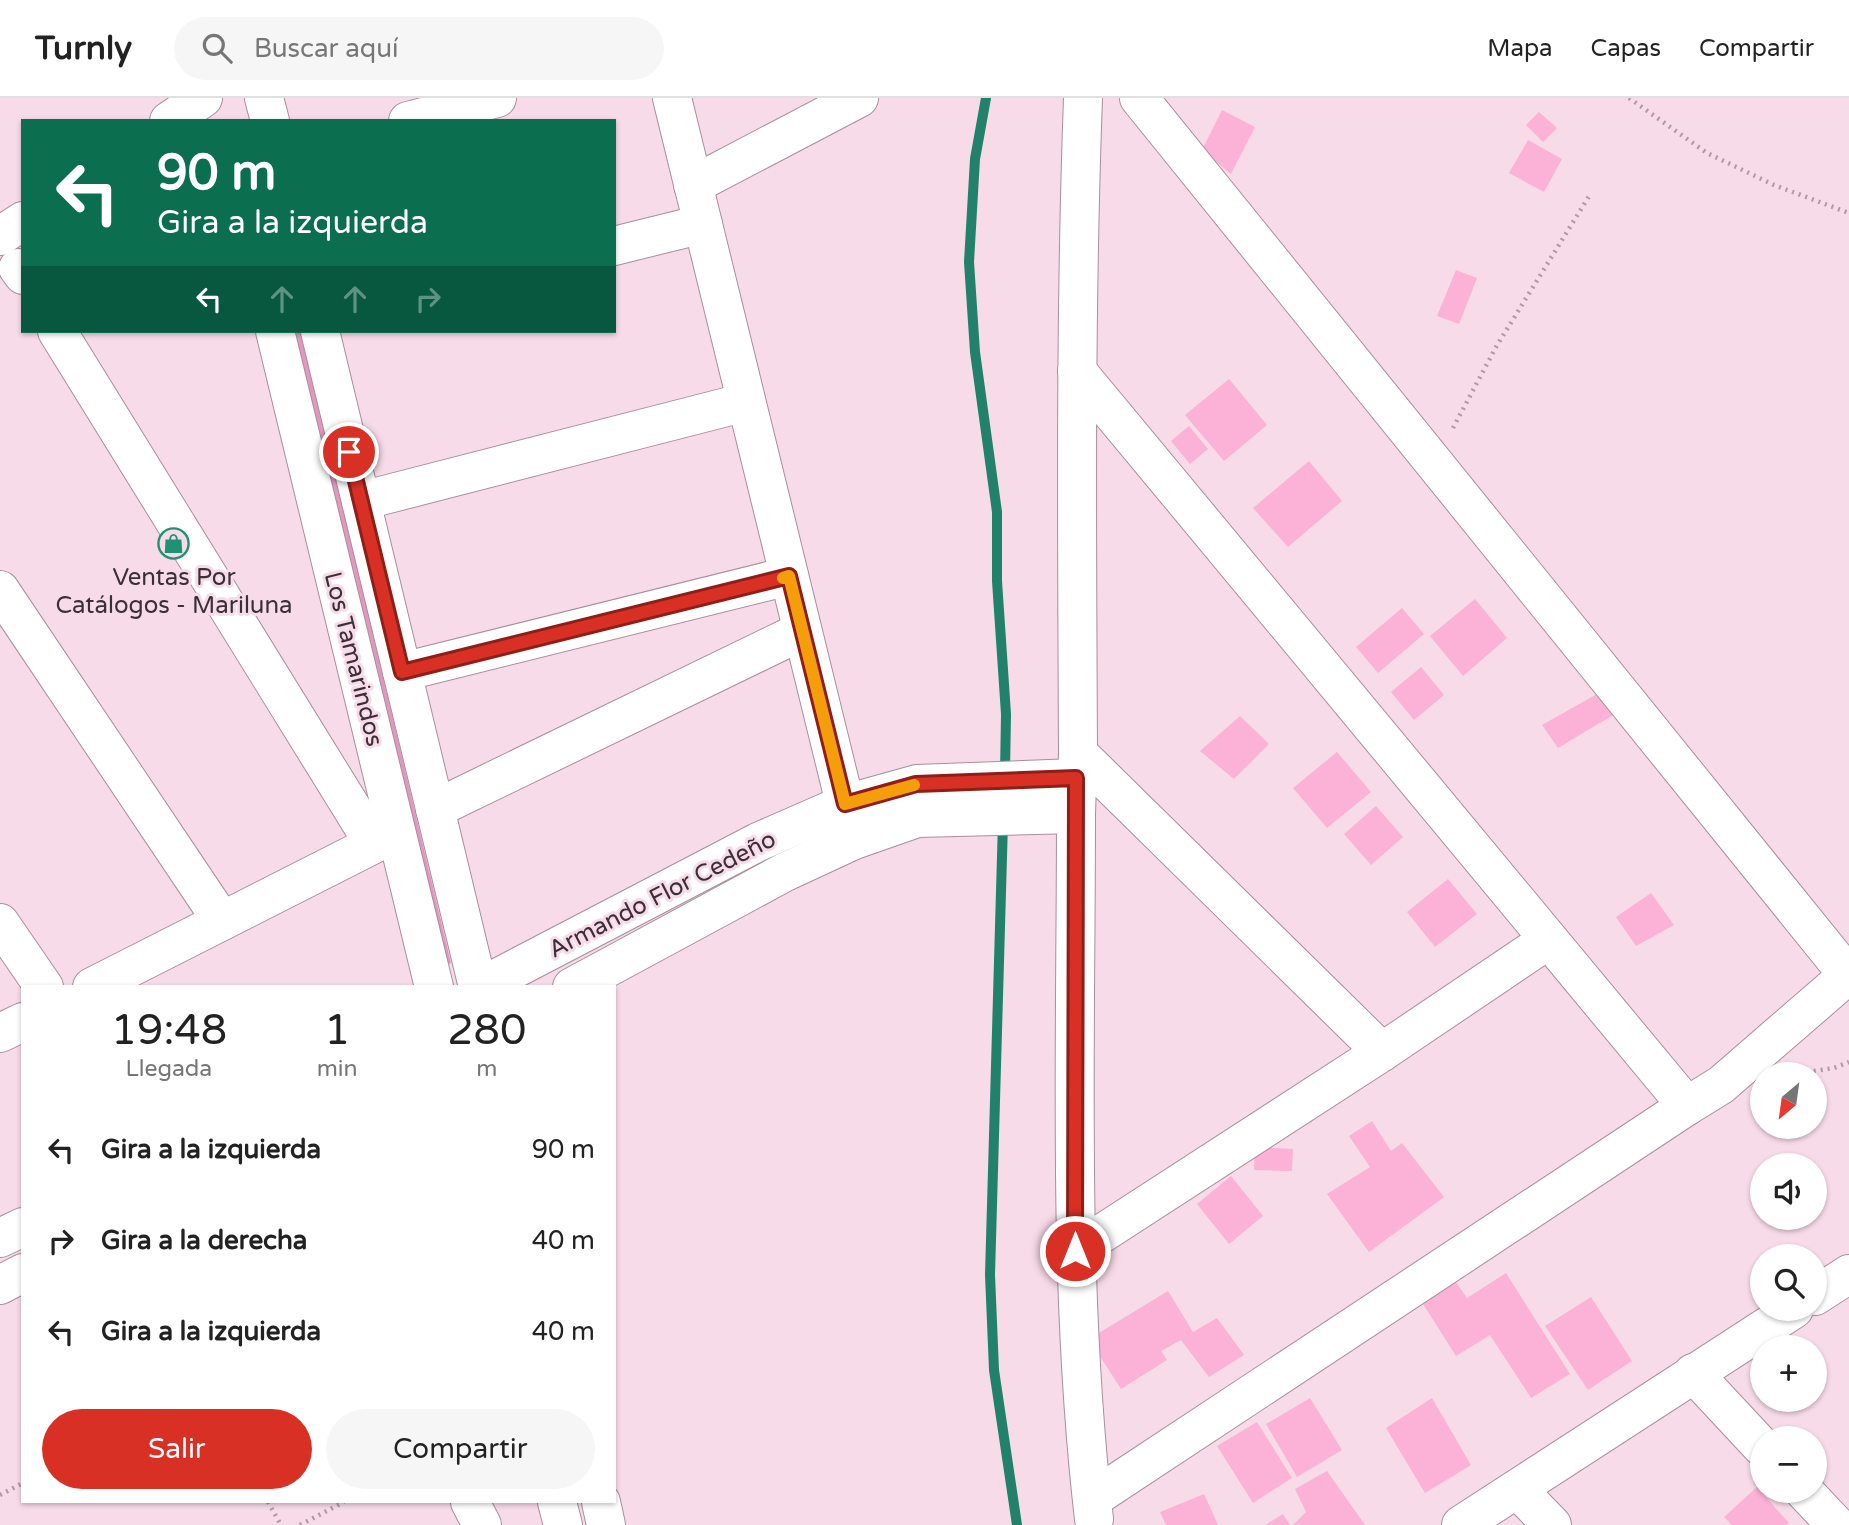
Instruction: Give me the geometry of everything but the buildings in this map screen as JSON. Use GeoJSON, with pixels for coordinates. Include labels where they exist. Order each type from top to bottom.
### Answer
{"type":"FeatureCollection","features":[{"type":"Feature","properties":{"kind":"street"},"geometry":{"type":"LineString","coordinates":[[172,119],[202,98]]}},
{"type":"Feature","properties":{"kind":"street"},"geometry":{"type":"LineString","coordinates":[[218,98],[223,119]]}},
{"type":"Feature","properties":{"kind":"street"},"geometry":{"type":"LineString","coordinates":[[264,98],[269,119]]}},
{"type":"Feature","properties":{"kind":"street"},"geometry":{"type":"LineString","coordinates":[[410,113],[497,98]]}},
{"type":"Feature","properties":{"kind":"street"},"geometry":{"type":"LineString","coordinates":[[671,98],[854,841]]}},
{"type":"Feature","properties":{"kind":"street"},"geometry":{"type":"LineString","coordinates":[[693,185],[859,98]]}},
{"type":"Feature","properties":{"kind":"street"},"geometry":{"type":"LineString","coordinates":[[1083,98],[1077,371],[1075,1251],[1093,1512],[1686,1106],[1721,1085],[1848,975],[1139,98]]}},
{"type":"Feature","properties":{"kind":"street"},"geometry":{"type":"LineString","coordinates":[[616,246],[702,224]]}},
{"type":"Feature","properties":{"kind":"street"},"geometry":{"type":"LineString","coordinates":[[14,260],[21,230]]}},
{"type":"Feature","properties":{"kind":"street"},"geometry":{"type":"LineString","coordinates":[[58,333],[374,844],[96,985]]}},
{"type":"Feature","properties":{"kind":"street","name":"Los Tamarindos"},"geometry":{"type":"LineString","coordinates":[[275,333],[433,985]]}},
{"type":"Feature","properties":{"kind":"street","name":"Los Tamarindos"},"geometry":{"type":"LineString","coordinates":[[320,333],[479,985]]}},
{"type":"Feature","properties":{"kind":"street"},"geometry":{"type":"LineString","coordinates":[[1077,371],[1686,1106]]}},
{"type":"Feature","properties":{"kind":"street"},"geometry":{"type":"LineString","coordinates":[[361,501],[746,402]]}},
{"type":"Feature","properties":{"kind":"street"},"geometry":{"type":"LineString","coordinates":[[402,672],[789,576]]}},
{"type":"Feature","properties":{"kind":"street"},"geometry":{"type":"LineString","coordinates":[[0,590],[222,921]]}},
{"type":"Feature","properties":{"kind":"street"},"geometry":{"type":"LineString","coordinates":[[435,808],[802,631]]}},
{"type":"Feature","properties":{"kind":"street"},"geometry":{"type":"LineString","coordinates":[[917,801],[1077,782],[1382,1052]]}},
{"type":"Feature","properties":{"kind":"street","name":"Armando Flor Cedeño"},"geometry":{"type":"LineString","coordinates":[[483,985],[758,842],[845,804],[917,801]]}},
{"type":"Feature","properties":{"kind":"street","name":"Armando Flor Cedeño"},"geometry":{"type":"LineString","coordinates":[[576,985],[785,872],[854,841],[917,801]]}},
{"type":"Feature","properties":{"kind":"street"},"geometry":{"type":"LineString","coordinates":[[0,923],[43,985]]}},
{"type":"Feature","properties":{"kind":"street"},"geometry":{"type":"LineString","coordinates":[[1075,1251],[1382,1052],[1548,940]]}},
{"type":"Feature","properties":{"kind":"street"},"geometry":{"type":"LineString","coordinates":[[0,1033],[21,1023]]}},
{"type":"Feature","properties":{"kind":"street"},"geometry":{"type":"LineString","coordinates":[[0,1238],[21,1228]]}},
{"type":"Feature","properties":{"kind":"street"},"geometry":{"type":"LineString","coordinates":[[0,1285],[21,1274]]}},
{"type":"Feature","properties":{"kind":"street"},"geometry":{"type":"LineString","coordinates":[[1827,1288],[1849,1274]]}},
{"type":"Feature","properties":{"kind":"street"},"geometry":{"type":"LineString","coordinates":[[1461,1525],[1775,1321]]}},
{"type":"Feature","properties":{"kind":"street"},"geometry":{"type":"LineString","coordinates":[[1693,1373],[1750,1434]]}},
{"type":"Feature","properties":{"kind":"street"},"geometry":{"type":"LineString","coordinates":[[1517,1489],[1552,1525]]}},
{"type":"Feature","properties":{"kind":"street"},"geometry":{"type":"LineString","coordinates":[[471,1503],[482,1525]]}},
{"type":"Feature","properties":{"kind":"street"},"geometry":{"type":"LineString","coordinates":[[557,1503],[563,1525]]}},
{"type":"Feature","properties":{"kind":"street"},"geometry":{"type":"LineString","coordinates":[[601,1503],[606,1525]]}},
{"type":"Feature","properties":{"kind":"street"},"geometry":{"type":"LineString","coordinates":[[1815,1503],[1836,1525]]}},
{"type":"Feature","properties":{"kind":"path"},"geometry":{"type":"LineString","coordinates":[[1629,98],[1707,153],[1774,185],[1849,213]]}},
{"type":"Feature","properties":{"kind":"path"},"geometry":{"type":"LineString","coordinates":[[1434,463],[1496,347],[1591,192]]}},
{"type":"Feature","properties":{"kind":"path"},"geometry":{"type":"LineString","coordinates":[[1827,1069],[1849,1062]]}},
{"type":"Feature","properties":{"kind":"path"},"geometry":{"type":"LineString","coordinates":[[0,1496],[21,1484]]}},
{"type":"Feature","properties":{"kind":"path"},"geometry":{"type":"LineString","coordinates":[[269,1503],[281,1525]]}},
{"type":"Feature","properties":{"kind":"path"},"geometry":{"type":"LineString","coordinates":[[300,1525],[342,1503]]}},
{"type":"Feature","properties":{"kind":"shaded area"},"geometry":{"type":"Polygon","coordinates":[[[293,333],[301,333],[451,963],[444,966],[293,333]]]}},
{"type":"Feature","properties":{"kind":"waterway"},"geometry":{"type":"LineString","coordinates":[[986,98],[975,159],[969,262],[975,352],[997,512],[997,581],[1006,714],[1005,774]]}},
{"type":"Feature","properties":{"kind":"waterway"},"geometry":{"type":"LineString","coordinates":[[1003,822],[990,1275],[994,1370],[1017,1525]]}},
{"type":"Feature","properties":{"kind":"slow traffic"},"geometry":{"type":"LineString","coordinates":[[783,578],[789,576],[845,804],[914,785]]}},
{"type":"Feature","properties":{"kind":"place","name":"Ventas Por Catálogos - Mariluna"},"geometry":{"type":"Point","coordinates":[174,543]}},
{"type":"Feature","properties":{"kind":"route"},"geometry":{"type":"LineString","coordinates":[[349,452],[402,672],[789,576],[845,804],[916,784],[1076,778],[1075,1251]]}}]}
